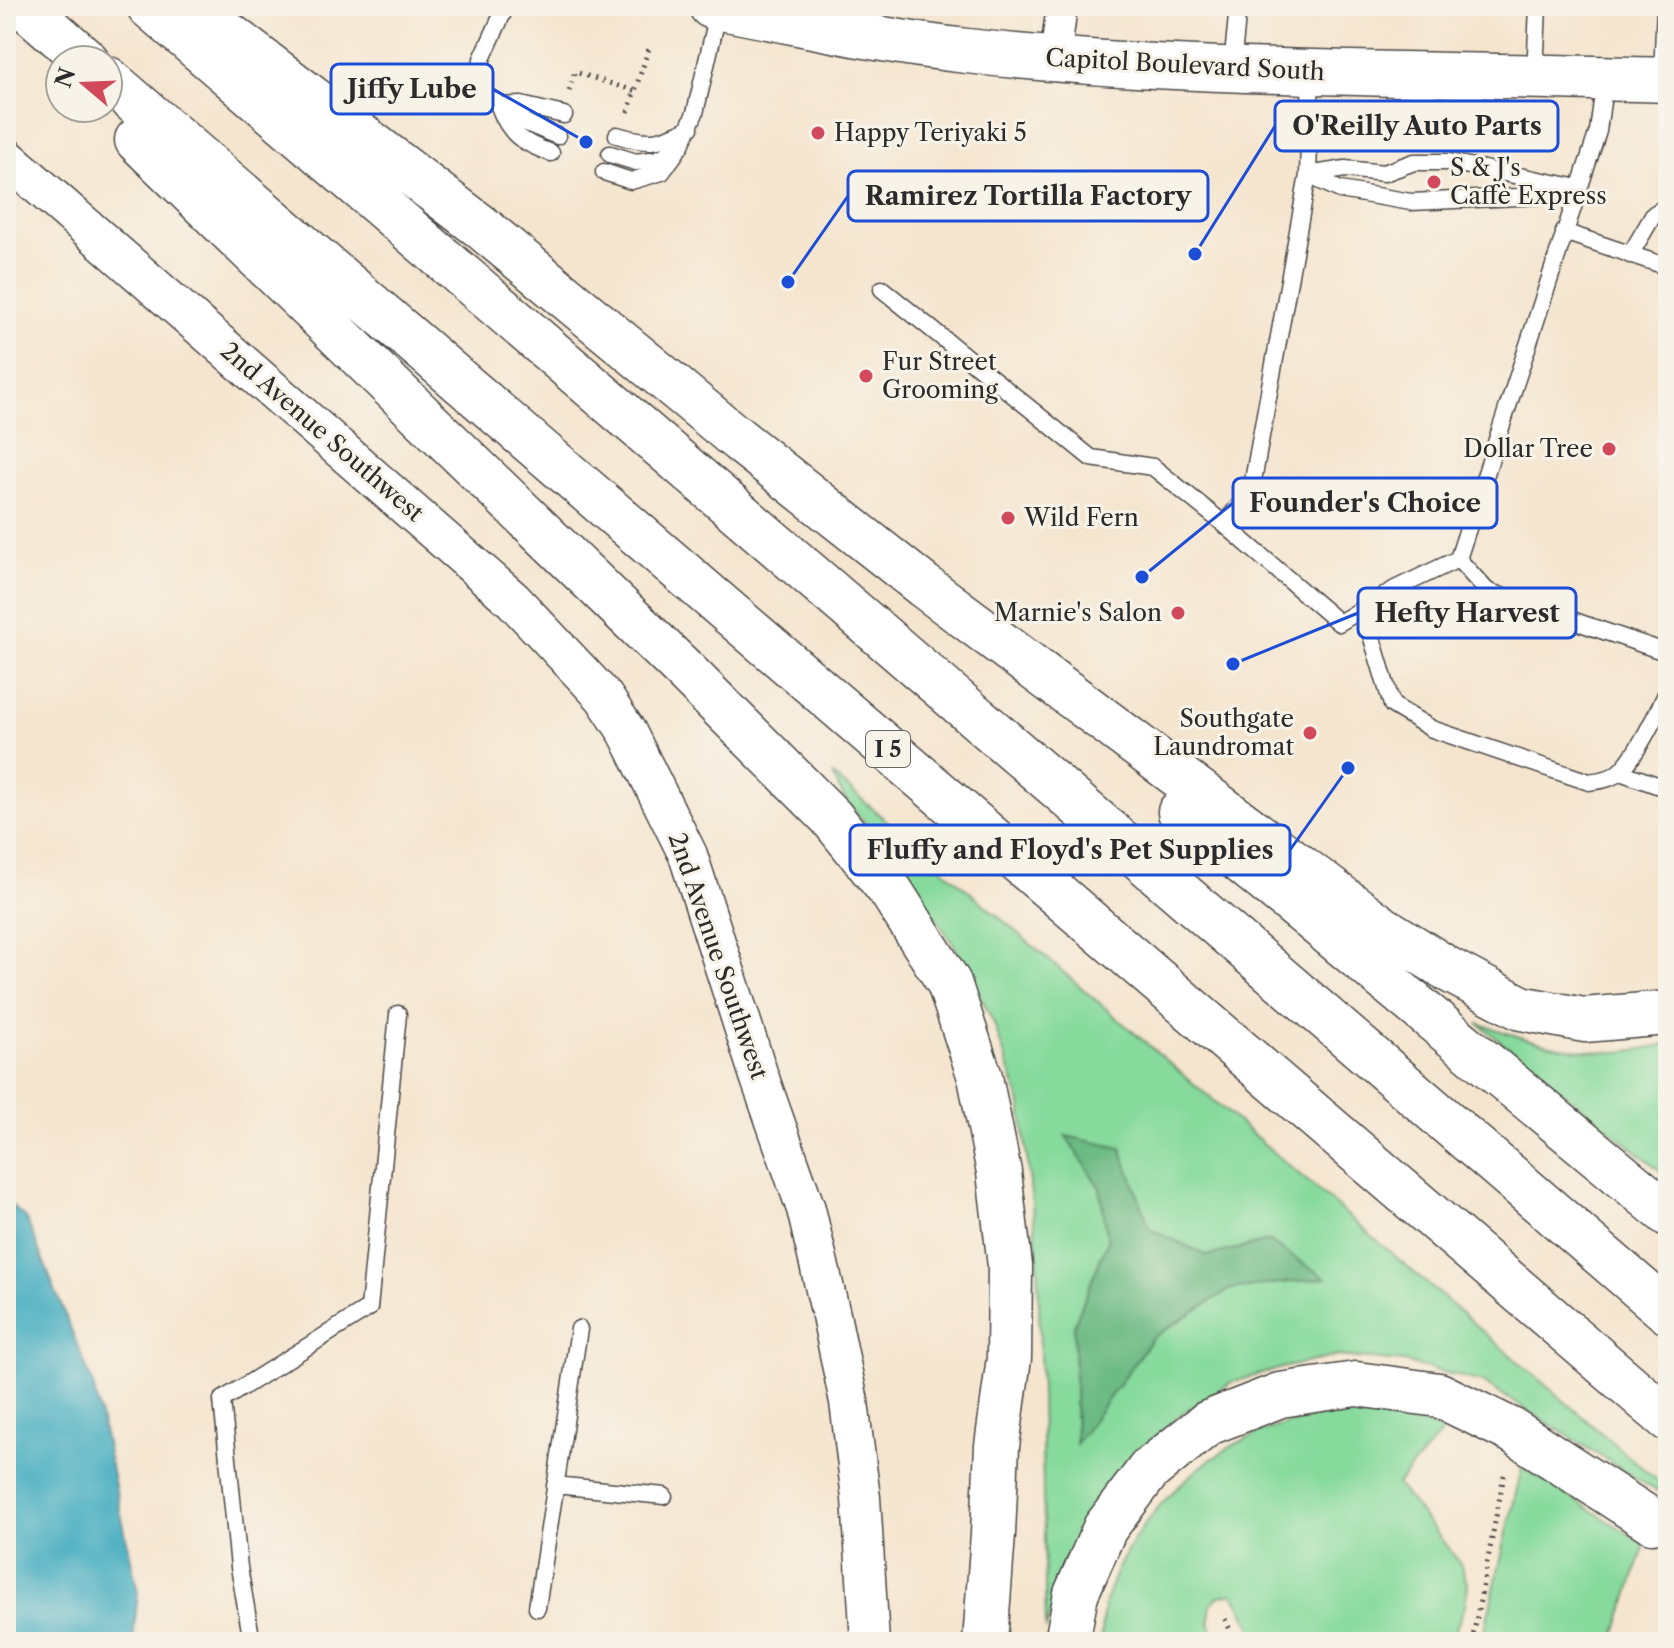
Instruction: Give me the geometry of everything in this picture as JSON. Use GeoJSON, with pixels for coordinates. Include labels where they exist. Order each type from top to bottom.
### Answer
{"type":"FeatureCollection","features":[{"type":"Feature","properties":{"kind":"main road"},"geometry":{"type":"LineString","coordinates":[[24,6],[68,44]]}},
{"type":"Feature","properties":{"kind":"main road"},"geometry":{"type":"LineString","coordinates":[[149,6],[1668,1312]]}},
{"type":"Feature","properties":{"kind":"main road"},"geometry":{"type":"LineString","coordinates":[[191,6],[480,226],[739,440],[924,586],[1381,927],[1449,970],[1521,1008],[1584,1020],[1668,1013]]}},
{"type":"Feature","properties":{"kind":"main road"},"geometry":{"type":"LineString","coordinates":[[6,9],[44,51]]}},
{"type":"Feature","properties":{"kind":"main road","name":"Capitol Boulevard South"},"geometry":{"type":"LineString","coordinates":[[737,9],[913,44],[1112,64],[1665,80]]}},
{"type":"Feature","properties":{"kind":"main road","name":"I 5"},"geometry":{"type":"LineString","coordinates":[[124,93],[1668,1419]]}},
{"type":"Feature","properties":{"kind":"main road"},"geometry":{"type":"LineString","coordinates":[[121,124],[671,657],[831,817],[892,893],[949,983],[980,1077],[999,1172],[1010,1266],[1009,1358],[997,1446],[985,1642]]}},
{"type":"Feature","properties":{"kind":"main road"},"geometry":{"type":"LineString","coordinates":[[924,586],[973,645],[1307,915],[1668,1214]]}},
{"type":"Feature","properties":{"kind":"main road"},"geometry":{"type":"LineString","coordinates":[[1067,1642],[1076,1594],[1105,1528],[1149,1470],[1208,1423],[1280,1395],[1356,1384],[1439,1395],[1513,1431],[1652,1521]]}},
{"type":"Feature","properties":{"kind":"street"},"geometry":{"type":"LineString","coordinates":[[1055,59],[1062,6]]}},
{"type":"Feature","properties":{"kind":"street","name":"2nd Avenue Southwest"},"geometry":{"type":"LineString","coordinates":[[6,157],[513,600],[604,697],[627,732],[688,855],[759,1076],[806,1209],[849,1402],[861,1498],[870,1642]]}},
{"type":"Feature","properties":{"kind":"lane"},"geometry":{"type":"LineString","coordinates":[[506,6],[482,59],[480,77],[485,95],[524,122],[557,136]]}},
{"type":"Feature","properties":{"kind":"lane"},"geometry":{"type":"LineString","coordinates":[[1231,69],[1238,6]]}},
{"type":"Feature","properties":{"kind":"lane"},"geometry":{"type":"LineString","coordinates":[[1535,78],[1538,6]]}},
{"type":"Feature","properties":{"kind":"lane"},"geometry":{"type":"LineString","coordinates":[[1665,6],[1665,80]]}},
{"type":"Feature","properties":{"kind":"lane"},"geometry":{"type":"LineString","coordinates":[[604,172],[631,181],[662,172],[690,128],[737,9]]}},
{"type":"Feature","properties":{"kind":"lane"},"geometry":{"type":"LineString","coordinates":[[1224,524],[1251,492],[1308,175],[1311,72]]}},
{"type":"Feature","properties":{"kind":"lane"},"geometry":{"type":"LineString","coordinates":[[882,289],[1091,458],[1153,467],[1339,623],[1395,589],[1458,559],[1598,131],[1606,78]]}},
{"type":"Feature","properties":{"kind":"lane"},"geometry":{"type":"LineString","coordinates":[[499,106],[565,108]]}},
{"type":"Feature","properties":{"kind":"lane"},"geometry":{"type":"LineString","coordinates":[[499,106],[505,123],[517,137],[551,153]]}},
{"type":"Feature","properties":{"kind":"lane"},"geometry":{"type":"LineString","coordinates":[[621,127],[642,142],[665,139],[690,128]]}},
{"type":"Feature","properties":{"kind":"lane"},"geometry":{"type":"LineString","coordinates":[[610,154],[636,162],[658,159],[680,147]]}},
{"type":"Feature","properties":{"kind":"lane"},"geometry":{"type":"LineString","coordinates":[[1308,175],[1345,169],[1384,173],[1414,162],[1449,162],[1579,188]]}},
{"type":"Feature","properties":{"kind":"lane"},"geometry":{"type":"LineString","coordinates":[[1308,175],[1340,190],[1411,202],[1539,196],[1579,188]]}},
{"type":"Feature","properties":{"kind":"lane"},"geometry":{"type":"LineString","coordinates":[[1630,255],[1654,214],[1668,206]]}},
{"type":"Feature","properties":{"kind":"lane"},"geometry":{"type":"LineString","coordinates":[[1564,232],[1668,267]]}},
{"type":"Feature","properties":{"kind":"lane"},"geometry":{"type":"LineString","coordinates":[[1458,559],[1487,591],[1668,653]]}},
{"type":"Feature","properties":{"kind":"lane"},"geometry":{"type":"LineString","coordinates":[[1363,608],[1392,705],[1432,729],[1589,782],[1608,779],[1620,772],[1631,758],[1668,690]]}},
{"type":"Feature","properties":{"kind":"lane"},"geometry":{"type":"LineString","coordinates":[[1620,772],[1668,789]]}},
{"type":"Feature","properties":{"kind":"lane"},"geometry":{"type":"LineString","coordinates":[[252,1642],[239,1567],[222,1400],[369,1308],[398,1014]]}},
{"type":"Feature","properties":{"kind":"lane"},"geometry":{"type":"LineString","coordinates":[[537,1608],[579,1329]]}},
{"type":"Feature","properties":{"kind":"lane"},"geometry":{"type":"LineString","coordinates":[[555,1485],[664,1496]]}},
{"type":"Feature","properties":{"kind":"path"},"geometry":{"type":"LineString","coordinates":[[621,127],[649,48]]}},
{"type":"Feature","properties":{"kind":"path"},"geometry":{"type":"LineString","coordinates":[[565,108],[575,72],[634,91]]}},
{"type":"Feature","properties":{"kind":"path"},"geometry":{"type":"LineString","coordinates":[[1472,1642],[1513,1431]]}},
{"type":"Feature","properties":{"kind":"path"},"geometry":{"type":"LineString","coordinates":[[1225,1619],[1236,1642]]}},
{"type":"Feature","properties":{"kind":"green space"},"geometry":{"type":"Polygon","coordinates":[[[832,774],[1661,1484],[1658,1492],[1482,1382],[1404,1362],[1338,1356],[1286,1367],[1232,1382],[1181,1414],[1125,1464],[1089,1518],[1063,1565],[1046,1630],[1038,1258],[1021,1104],[993,1021],[954,945],[899,864],[844,798],[832,774]],[[1067,1137],[1100,1188],[1108,1240],[1074,1325],[1076,1442],[1152,1338],[1230,1289],[1324,1277],[1268,1241],[1208,1256],[1150,1229],[1121,1148],[1067,1137]]]}},
{"type":"Feature","properties":{"kind":"green space"},"geometry":{"type":"Polygon","coordinates":[[[1478,1023],[1527,1039],[1577,1050],[1619,1052],[1668,1044],[1668,1177],[1478,1023]]]}},
{"type":"Feature","properties":{"kind":"green space"},"geometry":{"type":"Polygon","coordinates":[[[1066,1136],[1121,1148],[1150,1229],[1208,1256],[1268,1241],[1326,1278],[1230,1289],[1152,1338],[1076,1444],[1074,1325],[1108,1240],[1100,1188],[1066,1136]]]}},
{"type":"Feature","properties":{"kind":"green space"},"geometry":{"type":"Polygon","coordinates":[[[1341,1412],[1379,1412],[1444,1430],[1397,1484],[1460,1563],[1468,1586],[1465,1605],[1451,1642],[1259,1642],[1232,1593],[1218,1597],[1210,1605],[1210,1625],[1217,1642],[1100,1642],[1106,1600],[1130,1546],[1147,1521],[1189,1477],[1238,1443],[1264,1431],[1341,1412]]]}},
{"type":"Feature","properties":{"kind":"green space"},"geometry":{"type":"Polygon","coordinates":[[[1522,1467],[1645,1544],[1613,1642],[1482,1642],[1522,1467]]]}},
{"type":"Feature","properties":{"kind":"water"},"geometry":{"type":"Polygon","coordinates":[[[6,1201],[26,1218],[93,1384],[138,1592],[133,1642],[6,1642],[6,1201]]]}},
{"type":"Feature","properties":{"kind":"place","name":"Happy Teriyaki 5"},"geometry":{"type":"Point","coordinates":[818,133]}},
{"type":"Feature","properties":{"kind":"place","name":"Jiffy Lube"},"geometry":{"type":"Point","coordinates":[586,142]}},
{"type":"Feature","properties":{"kind":"place","name":"S & J's Caffè Express"},"geometry":{"type":"Point","coordinates":[1434,182]}},
{"type":"Feature","properties":{"kind":"place","name":"O'Reilly Auto Parts"},"geometry":{"type":"Point","coordinates":[1195,254]}},
{"type":"Feature","properties":{"kind":"place","name":"Ramirez Tortilla Factory"},"geometry":{"type":"Point","coordinates":[788,282]}},
{"type":"Feature","properties":{"kind":"place","name":"Fur Street Grooming"},"geometry":{"type":"Point","coordinates":[866,376]}},
{"type":"Feature","properties":{"kind":"place","name":"Dollar Tree"},"geometry":{"type":"Point","coordinates":[1609,449]}},
{"type":"Feature","properties":{"kind":"place","name":"Wild Fern"},"geometry":{"type":"Point","coordinates":[1008,518]}},
{"type":"Feature","properties":{"kind":"place","name":"Founder's Choice"},"geometry":{"type":"Point","coordinates":[1142,577]}},
{"type":"Feature","properties":{"kind":"place","name":"Marnie's Salon"},"geometry":{"type":"Point","coordinates":[1178,613]}},
{"type":"Feature","properties":{"kind":"place","name":"Hefty Harvest"},"geometry":{"type":"Point","coordinates":[1233,664]}},
{"type":"Feature","properties":{"kind":"place","name":"Southgate Laundromat"},"geometry":{"type":"Point","coordinates":[1310,733]}},
{"type":"Feature","properties":{"kind":"place","name":"Fluffy and Floyd's Pet Supplies"},"geometry":{"type":"Point","coordinates":[1348,768]}}]}
